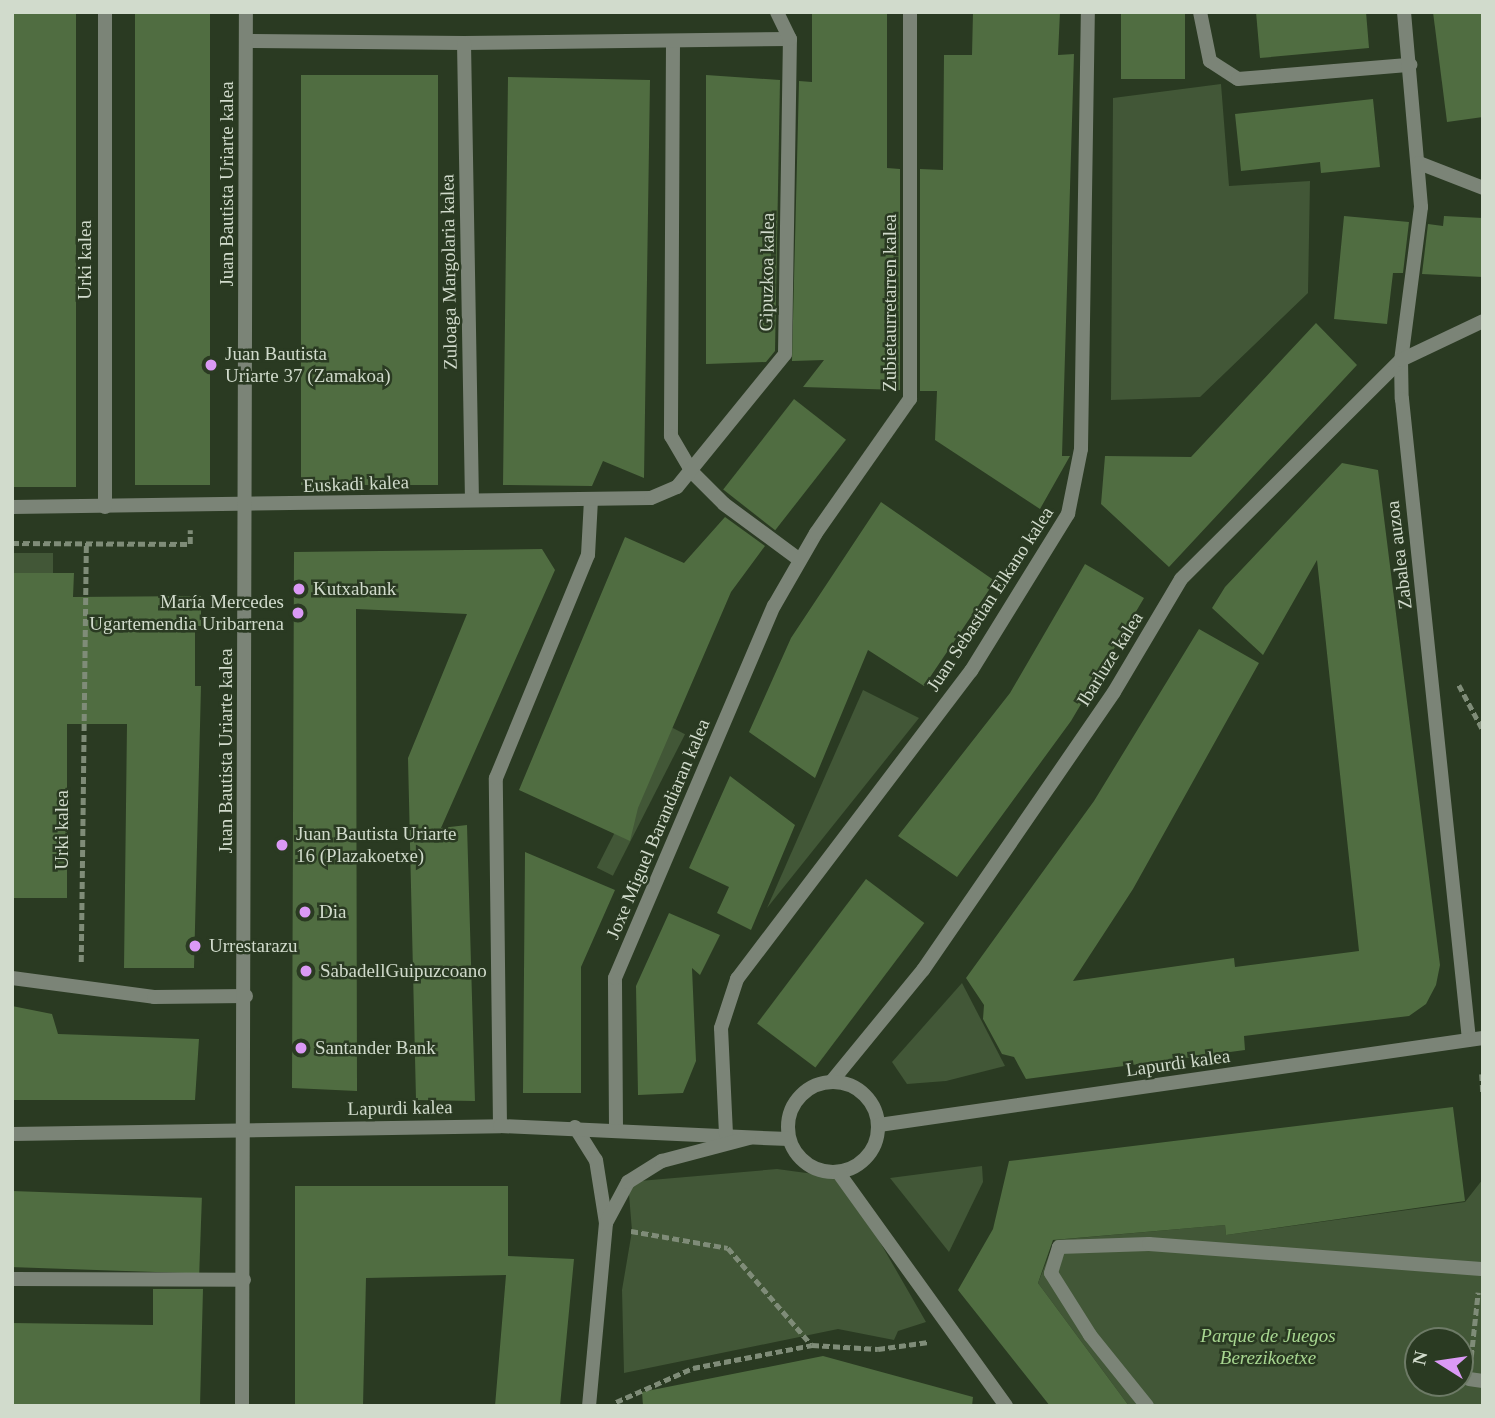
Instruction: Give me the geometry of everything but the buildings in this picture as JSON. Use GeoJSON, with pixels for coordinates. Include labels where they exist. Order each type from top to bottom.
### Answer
{"type":"FeatureCollection","features":[{"type":"Feature","properties":{"kind":"street","name":"Urki kalea"},"geometry":{"type":"LineString","coordinates":[[105,12],[105,507]]}},
{"type":"Feature","properties":{"kind":"street","name":"Juan Bautista Uriarte kalea"},"geometry":{"type":"LineString","coordinates":[[242,1406],[246,1129],[246,12]]}},
{"type":"Feature","properties":{"kind":"street","name":"Gipuzkoa kalea"},"geometry":{"type":"LineString","coordinates":[[692,472],[785,354],[790,39],[777,12]]}},
{"type":"Feature","properties":{"kind":"street","name":"Zubietaurretarren kalea"},"geometry":{"type":"LineString","coordinates":[[800,560],[910,399],[910,12]]}},
{"type":"Feature","properties":{"kind":"street","name":"Juan Sebastian Elkano kalea"},"geometry":{"type":"LineString","coordinates":[[726,1134],[720,1028],[737,979],[971,671],[1068,514],[1081,449],[1088,12]]}},
{"type":"Feature","properties":{"kind":"street"},"geometry":{"type":"LineString","coordinates":[[1200,12],[1210,61],[1238,79],[1410,65]]}},
{"type":"Feature","properties":{"kind":"street","name":"Zabalea auzoa"},"geometry":{"type":"LineString","coordinates":[[1404,12],[1421,207],[1401,360],[1404,443],[1476,1039]]}},
{"type":"Feature","properties":{"kind":"street"},"geometry":{"type":"LineString","coordinates":[[246,41],[464,43],[790,39]]}},
{"type":"Feature","properties":{"kind":"street"},"geometry":{"type":"LineString","coordinates":[[673,42],[671,436],[692,472],[724,504],[800,560]]}},
{"type":"Feature","properties":{"kind":"street","name":"Zuloaga Margolaria kalea"},"geometry":{"type":"LineString","coordinates":[[464,43],[472,500]]}},
{"type":"Feature","properties":{"kind":"street"},"geometry":{"type":"LineString","coordinates":[[1419,163],[1483,188]]}},
{"type":"Feature","properties":{"kind":"street","name":"Ibarluze kalea"},"geometry":{"type":"LineString","coordinates":[[832,1081],[923,970],[1114,692],[1181,579],[1401,360],[1483,321]]}},
{"type":"Feature","properties":{"kind":"street","name":"Euskadi kalea"},"geometry":{"type":"LineString","coordinates":[[12,507],[246,507],[651,498],[677,487],[692,472]]}},
{"type":"Feature","properties":{"kind":"street"},"geometry":{"type":"LineString","coordinates":[[500,1126],[496,778],[587,555],[591,499]]}},
{"type":"Feature","properties":{"kind":"street","name":"Joxe Miguel Barandiaran kalea"},"geometry":{"type":"LineString","coordinates":[[616,1127],[615,978],[774,606],[800,560]]}},
{"type":"Feature","properties":{"kind":"street"},"geometry":{"type":"LineString","coordinates":[[12,978],[80,991],[246,996]]}},
{"type":"Feature","properties":{"kind":"street","name":"Lapurdi kalea"},"geometry":{"type":"LineString","coordinates":[[878,1125],[1476,1039]]}},
{"type":"Feature","properties":{"kind":"street"},"geometry":{"type":"LineString","coordinates":[[838,1172],[871,1151],[878,1125],[869,1099],[859,1089],[832,1081],[796,1099],[787,1125],[789,1139],[802,1161],[838,1172],[1006,1406]]}},
{"type":"Feature","properties":{"kind":"street","name":"Lapurdi kalea"},"geometry":{"type":"LineString","coordinates":[[12,1134],[500,1126],[616,1127],[789,1139]]}},
{"type":"Feature","properties":{"kind":"street"},"geometry":{"type":"LineString","coordinates":[[575,1127],[596,1160],[606,1223],[589,1406]]}},
{"type":"Feature","properties":{"kind":"street"},"geometry":{"type":"LineString","coordinates":[[606,1223],[628,1182],[662,1161],[753,1137]]}},
{"type":"Feature","properties":{"kind":"street"},"geometry":{"type":"LineString","coordinates":[[1147,1406],[1090,1335],[1051,1273],[1059,1247],[1149,1244],[1480,1269]]}},
{"type":"Feature","properties":{"kind":"street"},"geometry":{"type":"LineString","coordinates":[[12,1279],[244,1280]]}},
{"type":"Feature","properties":{"kind":"path"},"geometry":{"type":"LineString","coordinates":[[12,543],[190,544],[190,507]]}},
{"type":"Feature","properties":{"kind":"path","name":"Urki kalea"},"geometry":{"type":"LineString","coordinates":[[80,991],[86,543]]}},
{"type":"Feature","properties":{"kind":"path"},"geometry":{"type":"LineString","coordinates":[[1458,684],[1483,730]]}},
{"type":"Feature","properties":{"kind":"path"},"geometry":{"type":"LineString","coordinates":[[1482,1074],[1483,1092]]}},
{"type":"Feature","properties":{"kind":"path"},"geometry":{"type":"LineString","coordinates":[[606,1223],[728,1248],[812,1345]]}},
{"type":"Feature","properties":{"kind":"path"},"geometry":{"type":"LineString","coordinates":[[1476,1380],[1480,1269]]}},
{"type":"Feature","properties":{"kind":"path"},"geometry":{"type":"LineString","coordinates":[[615,1406],[693,1368],[812,1345],[878,1349],[958,1339]]}},
{"type":"Feature","properties":{"kind":"green space"},"geometry":{"type":"Polygon","coordinates":[[[1221,84],[1229,186],[1310,181],[1308,293],[1200,397],[1111,400],[1113,98],[1221,84]]]}},
{"type":"Feature","properties":{"kind":"green space"},"geometry":{"type":"Polygon","coordinates":[[[12,553],[53,553],[53,573],[12,573],[12,553]]]}},
{"type":"Feature","properties":{"kind":"green space"},"geometry":{"type":"Polygon","coordinates":[[[863,690],[919,718],[767,908],[863,690]]]}},
{"type":"Feature","properties":{"kind":"green space"},"geometry":{"type":"Polygon","coordinates":[[[669,726],[685,734],[613,876],[597,868],[669,726]]]}},
{"type":"Feature","properties":{"kind":"green space"},"geometry":{"type":"Polygon","coordinates":[[[962,983],[1005,1066],[946,1081],[907,1084],[892,1062],[962,983]]]}},
{"type":"Feature","properties":{"kind":"green space"},"geometry":{"type":"Polygon","coordinates":[[[982,1166],[983,1182],[949,1252],[890,1178],[982,1166]]]}},
{"type":"Feature","properties":{"kind":"green space"},"geometry":{"type":"Polygon","coordinates":[[[777,1169],[843,1178],[926,1322],[898,1331],[894,1340],[838,1329],[624,1373],[622,1290],[632,1231],[628,1182],[777,1169]]]}},
{"type":"Feature","properties":{"kind":"green space","name":"Parque de Juegos Berezikoetxe"},"geometry":{"type":"Polygon","coordinates":[[[1483,1179],[1483,1406],[1129,1406],[1038,1283],[1055,1240],[1225,1225],[1226,1235],[1465,1202],[1483,1179]]]}},
{"type":"Feature","properties":{"kind":"place","name":"Juan Bautista Uriarte 37 (Zamakoa)"},"geometry":{"type":"Point","coordinates":[211,365]}},
{"type":"Feature","properties":{"kind":"place","name":"Kutxabank"},"geometry":{"type":"Point","coordinates":[299,589]}},
{"type":"Feature","properties":{"kind":"place","name":"María Mercedes Ugartemendia Uribarrena"},"geometry":{"type":"Point","coordinates":[298,613]}},
{"type":"Feature","properties":{"kind":"place","name":"Juan Bautista Uriarte 16 (Plazakoetxe)"},"geometry":{"type":"Point","coordinates":[282,845]}},
{"type":"Feature","properties":{"kind":"place","name":"Dia"},"geometry":{"type":"Point","coordinates":[305,912]}},
{"type":"Feature","properties":{"kind":"place","name":"Urrestarazu"},"geometry":{"type":"Point","coordinates":[195,946]}},
{"type":"Feature","properties":{"kind":"place","name":"SabadellGuipuzcoano"},"geometry":{"type":"Point","coordinates":[306,971]}},
{"type":"Feature","properties":{"kind":"place","name":"Santander Bank"},"geometry":{"type":"Point","coordinates":[301,1048]}}]}
